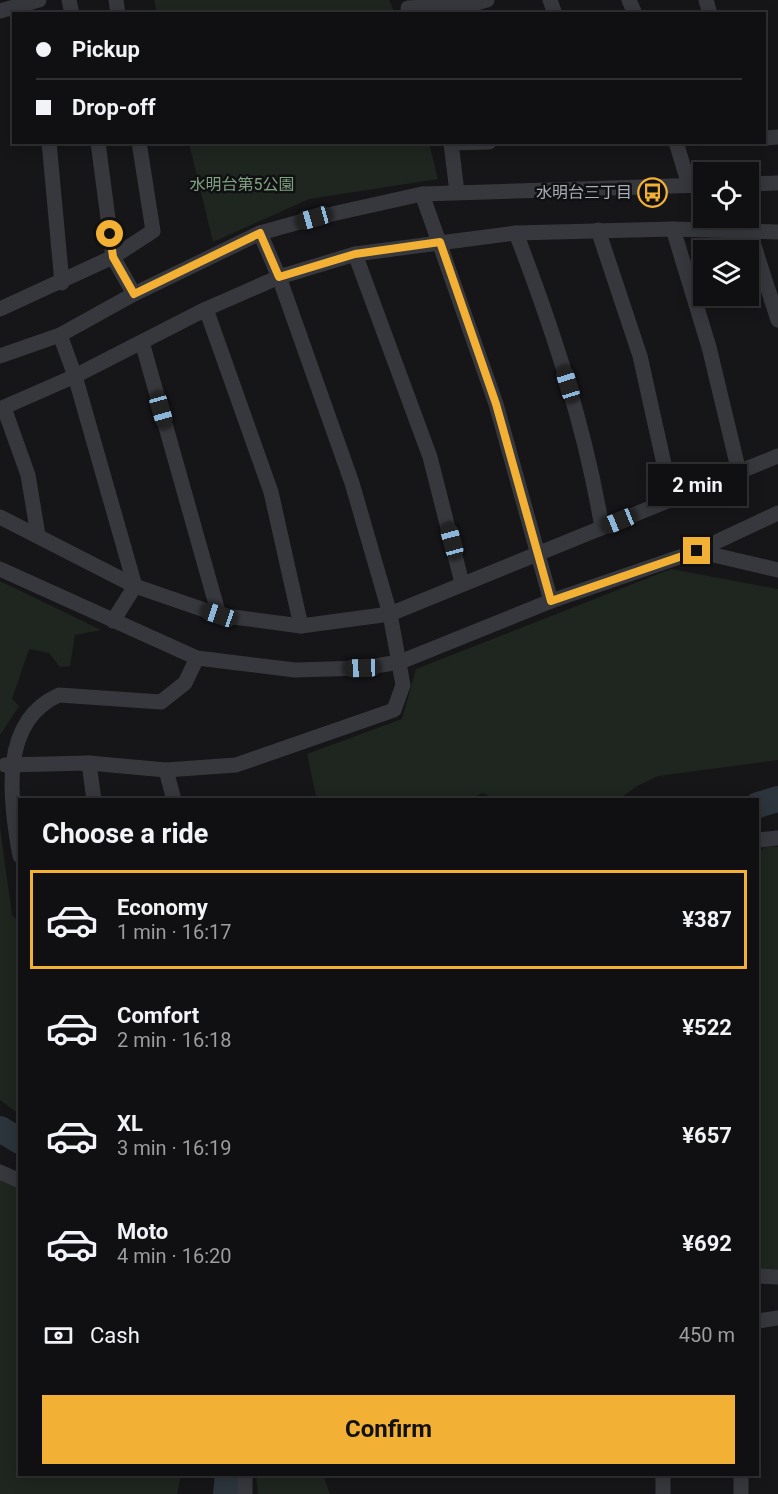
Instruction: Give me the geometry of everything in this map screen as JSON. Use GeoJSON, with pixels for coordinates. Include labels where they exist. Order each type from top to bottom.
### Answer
{"type":"FeatureCollection","features":[{"type":"Feature","properties":{"kind":"street"},"geometry":{"type":"LineString","coordinates":[[0,11],[20,10],[39,0]]}},
{"type":"Feature","properties":{"kind":"street"},"geometry":{"type":"LineString","coordinates":[[407,7],[477,4]]}},
{"type":"Feature","properties":{"kind":"street"},"geometry":{"type":"LineString","coordinates":[[49,144],[62,283]]}},
{"type":"Feature","properties":{"kind":"street"},"geometry":{"type":"LineString","coordinates":[[98,144],[113,257],[134,294]]}},
{"type":"Feature","properties":{"kind":"street"},"geometry":{"type":"LineString","coordinates":[[0,309],[62,283],[113,257],[153,231],[139,144]]}},
{"type":"Feature","properties":{"kind":"street"},"geometry":{"type":"LineString","coordinates":[[451,144],[457,192]]}},
{"type":"Feature","properties":{"kind":"street"},"geometry":{"type":"LineString","coordinates":[[677,144],[693,179]]}},
{"type":"Feature","properties":{"kind":"street"},"geometry":{"type":"LineString","coordinates":[[759,184],[778,183]]}},
{"type":"Feature","properties":{"kind":"street"},"geometry":{"type":"LineString","coordinates":[[0,356],[60,335],[134,294],[260,233],[314,218],[423,194],[693,185]]}},
{"type":"Feature","properties":{"kind":"street"},"geometry":{"type":"LineString","coordinates":[[423,194],[496,404],[551,601]]}},
{"type":"Feature","properties":{"kind":"street"},"geometry":{"type":"LineString","coordinates":[[38,535],[28,475],[2,408],[75,376],[206,309],[279,277],[355,254],[516,233],[693,228]]}},
{"type":"Feature","properties":{"kind":"street"},"geometry":{"type":"LineString","coordinates":[[749,228],[778,320]]}},
{"type":"Feature","properties":{"kind":"street"},"geometry":{"type":"LineString","coordinates":[[759,228],[778,232]]}},
{"type":"Feature","properties":{"kind":"street"},"geometry":{"type":"LineString","coordinates":[[673,229],[709,347],[739,472]]}},
{"type":"Feature","properties":{"kind":"street"},"geometry":{"type":"LineString","coordinates":[[598,230],[640,356],[672,500]]}},
{"type":"Feature","properties":{"kind":"street"},"geometry":{"type":"LineString","coordinates":[[5,765],[89,763],[166,770],[236,765],[394,710],[403,684],[390,614],[352,483],[279,277],[260,233]]}},
{"type":"Feature","properties":{"kind":"street"},"geometry":{"type":"LineString","coordinates":[[516,233],[546,310],[578,417],[591,462],[602,528]]}},
{"type":"Feature","properties":{"kind":"street"},"geometry":{"type":"LineString","coordinates":[[355,254],[430,457],[462,583]]}},
{"type":"Feature","properties":{"kind":"street"},"geometry":{"type":"LineString","coordinates":[[206,309],[272,492],[301,626]]}},
{"type":"Feature","properties":{"kind":"street"},"geometry":{"type":"LineString","coordinates":[[60,335],[75,376],[135,586],[113,621]]}},
{"type":"Feature","properties":{"kind":"street"},"geometry":{"type":"LineString","coordinates":[[142,342],[219,615]]}},
{"type":"Feature","properties":{"kind":"street"},"geometry":{"type":"LineString","coordinates":[[0,517],[135,586],[219,615],[301,626],[390,614],[778,456]]}},
{"type":"Feature","properties":{"kind":"street"},"geometry":{"type":"LineString","coordinates":[[0,569],[197,658],[295,670],[362,668],[400,662],[551,601],[697,551],[778,513]]}},
{"type":"Feature","properties":{"kind":"street"},"geometry":{"type":"LineString","coordinates":[[697,551],[778,570]]}},
{"type":"Feature","properties":{"kind":"street"},"geometry":{"type":"LineString","coordinates":[[18,844],[5,765],[6,747],[12,733],[36,705],[59,695],[72,694],[161,702],[185,683],[197,658]]}},
{"type":"Feature","properties":{"kind":"street"},"geometry":{"type":"LineString","coordinates":[[89,763],[94,798]]}},
{"type":"Feature","properties":{"kind":"street"},"geometry":{"type":"LineString","coordinates":[[166,770],[173,798]]}},
{"type":"Feature","properties":{"kind":"street"},"geometry":{"type":"LineString","coordinates":[[759,840],[778,838]]}},
{"type":"Feature","properties":{"kind":"street"},"geometry":{"type":"LineString","coordinates":[[0,1172],[18,1180]]}},
{"type":"Feature","properties":{"kind":"street"},"geometry":{"type":"LineString","coordinates":[[759,1276],[778,1277]]}},
{"type":"Feature","properties":{"kind":"street"},"geometry":{"type":"LineString","coordinates":[[759,1322],[778,1318]]}},
{"type":"Feature","properties":{"kind":"street"},"geometry":{"type":"LineString","coordinates":[[245,1476],[245,1494]]}},
{"type":"Feature","properties":{"kind":"street"},"geometry":{"type":"LineString","coordinates":[[663,1476],[663,1494]]}},
{"type":"Feature","properties":{"kind":"street"},"geometry":{"type":"LineString","coordinates":[[741,1476],[741,1494]]}},
{"type":"Feature","properties":{"kind":"green space"},"geometry":{"type":"Polygon","coordinates":[[[154,0],[389,0],[395,12],[157,12],[154,0]]]}},
{"type":"Feature","properties":{"kind":"green space","name":"水明台第5公園"},"geometry":{"type":"Polygon","coordinates":[[[189,144],[429,144],[438,179],[309,199],[213,242],[189,144]]]}},
{"type":"Feature","properties":{"kind":"green space"},"geometry":{"type":"Polygon","coordinates":[[[671,569],[778,589],[778,760],[658,776],[639,785],[620,798],[493,798],[483,793],[472,798],[316,796],[307,754],[402,719],[416,669],[671,569]]]}},
{"type":"Feature","properties":{"kind":"green space"},"geometry":{"type":"Polygon","coordinates":[[[0,581],[101,630],[75,635],[70,666],[60,667],[49,653],[29,649],[12,699],[19,706],[0,735],[0,581]]]}},
{"type":"Feature","properties":{"kind":"green space"},"geometry":{"type":"Polygon","coordinates":[[[0,827],[12,915],[18,921],[18,1113],[0,1100],[0,827]]]}},
{"type":"Feature","properties":{"kind":"green space"},"geometry":{"type":"Polygon","coordinates":[[[766,847],[778,847],[778,1272],[759,1271],[759,851],[766,847]]]}},
{"type":"Feature","properties":{"kind":"green space"},"geometry":{"type":"Polygon","coordinates":[[[0,1164],[18,1178],[18,1476],[181,1476],[177,1494],[0,1494],[0,1164]]]}},
{"type":"Feature","properties":{"kind":"green space"},"geometry":{"type":"Polygon","coordinates":[[[256,1476],[323,1476],[330,1494],[258,1494],[256,1476]]]}},
{"type":"Feature","properties":{"kind":"waterway"},"geometry":{"type":"LineString","coordinates":[[759,805],[778,799]]}},
{"type":"Feature","properties":{"kind":"waterway"},"geometry":{"type":"LineString","coordinates":[[0,1129],[18,1140]]}},
{"type":"Feature","properties":{"kind":"waterway"},"geometry":{"type":"LineString","coordinates":[[226,1494],[228,1476]]}},
{"type":"Feature","properties":{"kind":"place","name":"水明台三丁目"},"geometry":{"type":"Point","coordinates":[653,192]}},
{"type":"Feature","properties":{"kind":"route"},"geometry":{"type":"LineString","coordinates":[[110,234],[113,257],[134,294],[260,233],[279,277],[355,254],[440,242],[496,404],[551,601],[697,551]]}}]}
